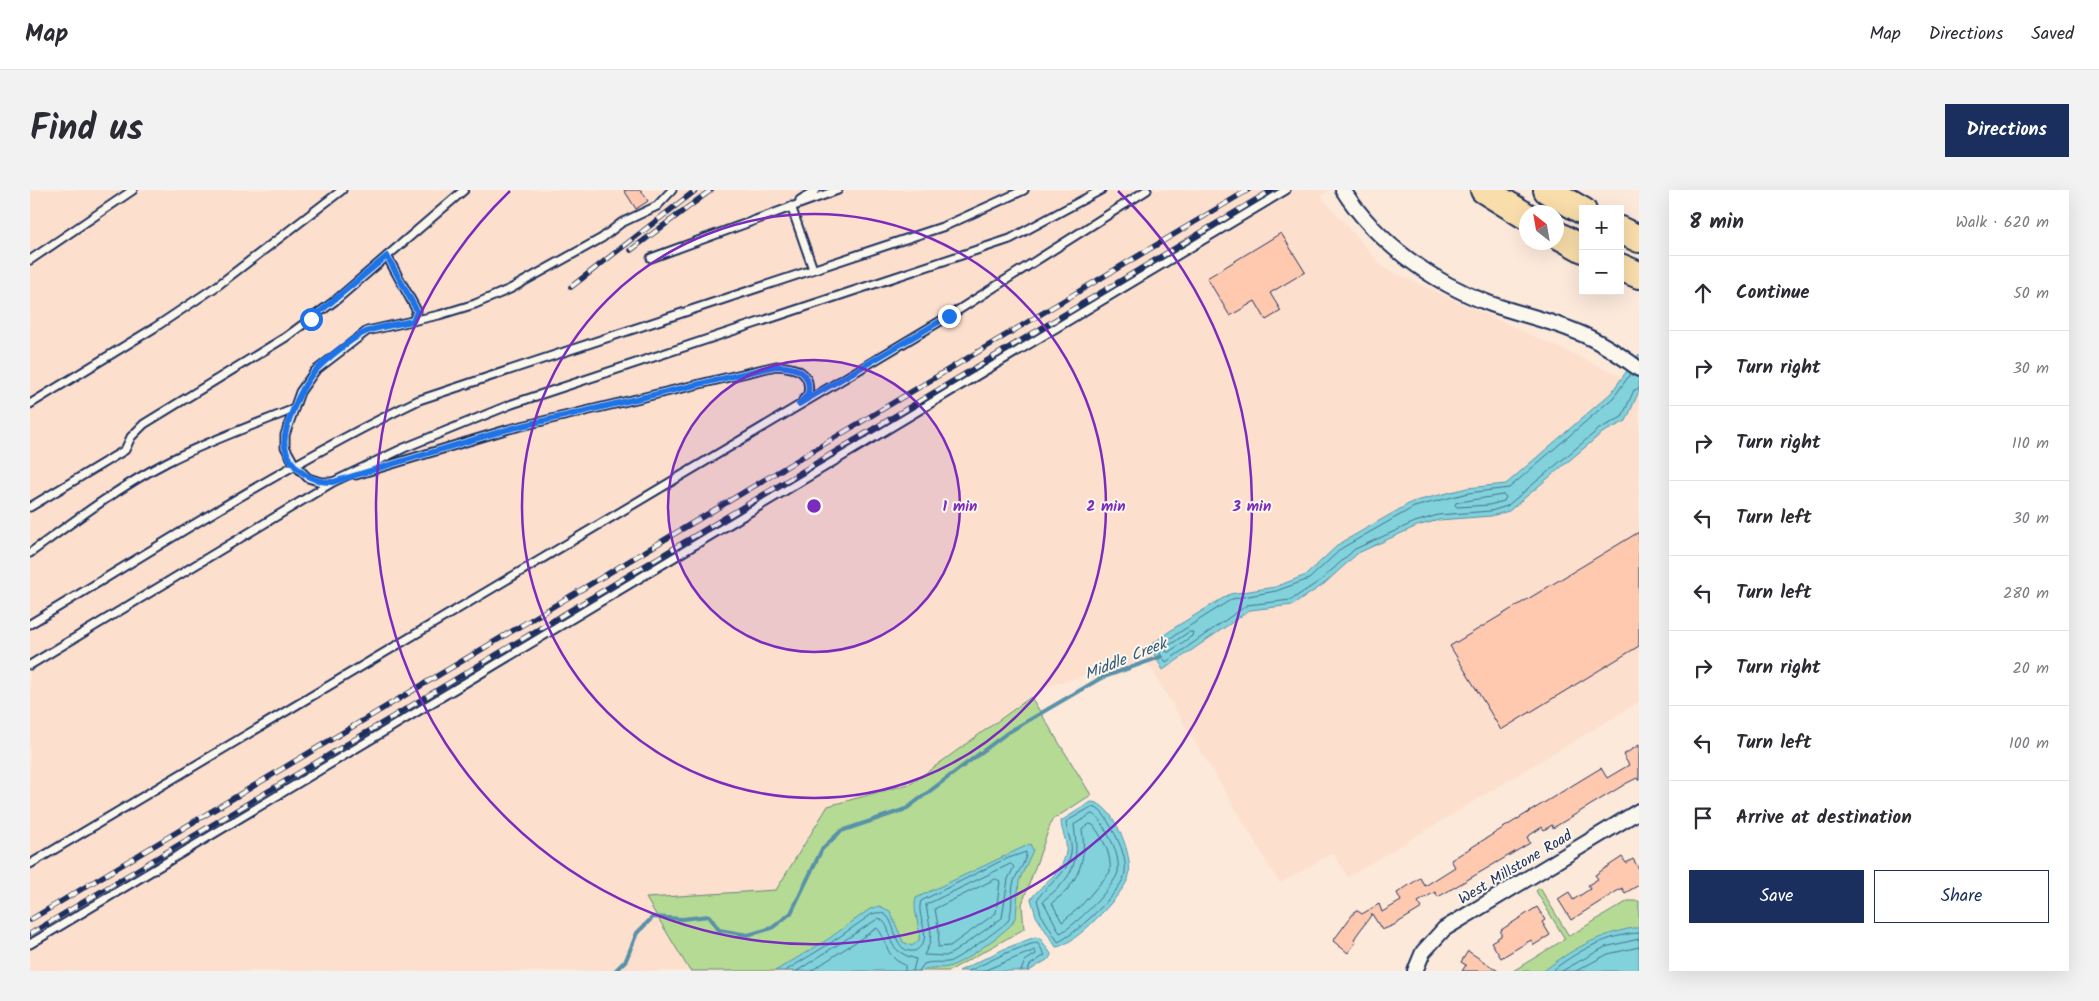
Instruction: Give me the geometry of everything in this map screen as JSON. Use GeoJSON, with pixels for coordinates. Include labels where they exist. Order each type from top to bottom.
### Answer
{"type":"FeatureCollection","features":[{"type":"Feature","properties":{"kind":"highway"},"geometry":{"type":"LineString","coordinates":[[1484,190],[1519,212]]}},
{"type":"Feature","properties":{"kind":"highway"},"geometry":{"type":"LineString","coordinates":[[1547,190],[1579,209]]}},
{"type":"Feature","properties":{"kind":"highway"},"geometry":{"type":"LineString","coordinates":[[1624,232],[1639,239]]}},
{"type":"Feature","properties":{"kind":"highway"},"geometry":{"type":"LineString","coordinates":[[1564,238],[1579,247]]}},
{"type":"Feature","properties":{"kind":"street"},"geometry":{"type":"LineString","coordinates":[[1342,190],[1382,238],[1433,276],[1490,304],[1578,332],[1619,354],[1639,369]]}},
{"type":"Feature","properties":{"kind":"street","name":"West Millstone Road"},"geometry":{"type":"LineString","coordinates":[[1417,966],[1433,940],[1444,930],[1639,811]]}},
{"type":"Feature","properties":{"kind":"lane"},"geometry":{"type":"LineString","coordinates":[[30,260],[132,190]]}},
{"type":"Feature","properties":{"kind":"lane"},"geometry":{"type":"LineString","coordinates":[[30,404],[154,328],[217,286],[342,190]]}},
{"type":"Feature","properties":{"kind":"lane"},"geometry":{"type":"LineString","coordinates":[[30,507],[125,450],[132,437],[144,424],[286,336],[336,300],[464,190]]}},
{"type":"Feature","properties":{"kind":"lane"},"geometry":{"type":"LineString","coordinates":[[672,190],[657,206],[621,223],[602,238],[510,289],[475,304],[367,331],[334,355],[315,370],[300,392],[285,435],[285,447],[295,465],[308,478],[320,482],[333,482],[509,429],[776,366],[792,367],[802,371],[808,378],[808,394],[799,404]]}},
{"type":"Feature","properties":{"kind":"lane"},"geometry":{"type":"LineString","coordinates":[[791,206],[816,190]]}},
{"type":"Feature","properties":{"kind":"lane"},"geometry":{"type":"LineString","coordinates":[[651,258],[838,190]]}},
{"type":"Feature","properties":{"kind":"lane"},"geometry":{"type":"LineString","coordinates":[[30,624],[295,465],[366,426],[419,400],[945,226],[1024,190]]}},
{"type":"Feature","properties":{"kind":"lane"},"geometry":{"type":"LineString","coordinates":[[30,665],[333,482],[404,448],[512,404],[1010,239],[1101,190]]}},
{"type":"Feature","properties":{"kind":"lane"},"geometry":{"type":"LineString","coordinates":[[30,864],[957,311],[1147,190]]}},
{"type":"Feature","properties":{"kind":"lane"},"geometry":{"type":"LineString","coordinates":[[30,944],[1286,190]]}},
{"type":"Feature","properties":{"kind":"lane"},"geometry":{"type":"LineString","coordinates":[[791,206],[813,270]]}},
{"type":"Feature","properties":{"kind":"lane"},"geometry":{"type":"LineString","coordinates":[[387,256],[417,311],[413,321]]}},
{"type":"Feature","properties":{"kind":"lane"},"geometry":{"type":"LineString","coordinates":[[30,553],[78,518],[166,463],[215,440],[294,409]]}},
{"type":"Feature","properties":{"kind":"shaded area"},"geometry":{"type":"Polygon","coordinates":[[[30,190],[1330,190],[1321,196],[1384,268],[1619,375],[1639,390],[1639,702],[1348,877],[1333,853],[1280,883],[1144,657],[1110,676],[1105,669],[1040,689],[912,783],[828,806],[776,890],[647,898],[690,971],[30,971],[30,190]]]}},
{"type":"Feature","properties":{"kind":"green space"},"geometry":{"type":"Polygon","coordinates":[[[1031,697],[1091,795],[1052,820],[1022,904],[1024,929],[949,971],[690,971],[646,898],[776,890],[828,806],[912,783],[1031,697]]]}},
{"type":"Feature","properties":{"kind":"green space"},"geometry":{"type":"Polygon","coordinates":[[[1540,888],[1569,936],[1628,901],[1639,901],[1639,971],[1513,971],[1565,939],[1536,891],[1540,888]]]}},
{"type":"Feature","properties":{"kind":"water"},"geometry":{"type":"Polygon","coordinates":[[[1639,354],[1639,391],[1626,421],[1602,433],[1509,511],[1491,516],[1439,520],[1417,526],[1358,553],[1324,584],[1293,605],[1250,610],[1163,670],[1149,646],[1177,626],[1230,594],[1275,587],[1306,575],[1339,544],[1412,502],[1467,488],[1506,484],[1611,393],[1639,354]]]}},
{"type":"Feature","properties":{"kind":"water"},"geometry":{"type":"Polygon","coordinates":[[[1091,802],[1099,804],[1107,811],[1121,833],[1129,859],[1130,870],[1128,879],[1107,908],[1085,930],[1056,947],[1036,916],[1031,899],[1057,872],[1064,859],[1066,844],[1061,821],[1091,802]]]}},
{"type":"Feature","properties":{"kind":"water"},"geometry":{"type":"Polygon","coordinates":[[[1030,844],[1033,850],[1019,881],[1016,916],[1012,924],[983,947],[957,963],[947,967],[929,968],[921,971],[775,971],[827,940],[870,909],[879,906],[890,911],[903,942],[912,946],[919,940],[915,908],[916,898],[1030,844]]]}},
{"type":"Feature","properties":{"kind":"water"},"geometry":{"type":"Polygon","coordinates":[[[1639,928],[1639,971],[1544,971],[1564,956],[1586,944],[1609,934],[1639,928]]]}},
{"type":"Feature","properties":{"kind":"water"},"geometry":{"type":"Polygon","coordinates":[[[1035,937],[1040,938],[1051,954],[1050,958],[1029,971],[959,971],[1004,949],[1035,937]]]}},
{"type":"Feature","properties":{"kind":"building"},"geometry":{"type":"Polygon","coordinates":[[[624,190],[641,190],[648,201],[636,209],[624,190]]]}},
{"type":"Feature","properties":{"kind":"building"},"geometry":{"type":"Polygon","coordinates":[[[1281,233],[1305,272],[1270,293],[1281,311],[1266,320],[1255,301],[1230,316],[1207,278],[1281,233]]]}},
{"type":"Feature","properties":{"kind":"building"},"geometry":{"type":"Polygon","coordinates":[[[1639,532],[1639,646],[1501,730],[1450,646],[1639,532]]]}},
{"type":"Feature","properties":{"kind":"building"},"geometry":{"type":"Polygon","coordinates":[[[1639,745],[1639,781],[1637,778],[1627,783],[1553,828],[1552,825],[1544,830],[1542,827],[1527,837],[1530,843],[1438,897],[1435,892],[1418,902],[1422,908],[1394,925],[1382,930],[1372,914],[1356,936],[1354,940],[1356,942],[1348,953],[1333,941],[1356,910],[1362,914],[1379,904],[1382,912],[1401,901],[1397,893],[1420,878],[1425,886],[1455,867],[1451,860],[1601,768],[1607,778],[1629,765],[1623,755],[1639,745]]]}},
{"type":"Feature","properties":{"kind":"building"},"geometry":{"type":"Polygon","coordinates":[[[1622,857],[1626,863],[1633,859],[1639,869],[1639,885],[1625,893],[1622,888],[1571,920],[1558,899],[1569,892],[1573,900],[1590,889],[1588,885],[1598,879],[1595,875],[1622,857]]]}},
{"type":"Feature","properties":{"kind":"building"},"geometry":{"type":"Polygon","coordinates":[[[1537,907],[1545,920],[1542,922],[1550,935],[1534,945],[1531,940],[1501,958],[1491,942],[1501,936],[1501,930],[1537,907]]]}},
{"type":"Feature","properties":{"kind":"building"},"geometry":{"type":"Polygon","coordinates":[[[1468,951],[1498,971],[1462,971],[1466,965],[1461,962],[1468,951]]]}},
{"type":"Feature","properties":{"kind":"waterway","name":"Middle Creek"},"geometry":{"type":"LineString","coordinates":[[615,971],[626,960],[637,933],[653,917],[682,919],[709,916],[719,930],[748,935],[772,928],[791,913],[822,849],[841,831],[906,809],[1007,733],[1101,678],[1160,657]]}},
{"type":"Feature","properties":{"kind":"railway"},"geometry":{"type":"LineString","coordinates":[[571,287],[696,190]]}},
{"type":"Feature","properties":{"kind":"railway"},"geometry":{"type":"LineString","coordinates":[[631,250],[711,190]]}},
{"type":"Feature","properties":{"kind":"railway"},"geometry":{"type":"LineString","coordinates":[[30,920],[1248,190]]}},
{"type":"Feature","properties":{"kind":"railway"},"geometry":{"type":"LineString","coordinates":[[30,934],[1272,190]]}},
{"type":"Feature","properties":{"kind":"route"},"geometry":{"type":"LineString","coordinates":[[311,319],[387,256],[417,311],[413,321],[367,331],[315,370],[300,392],[285,435],[285,447],[295,465],[308,478],[320,482],[333,482],[509,429],[776,366],[792,367],[802,371],[808,378],[810,387],[808,394],[799,404],[949,316]]}}]}
